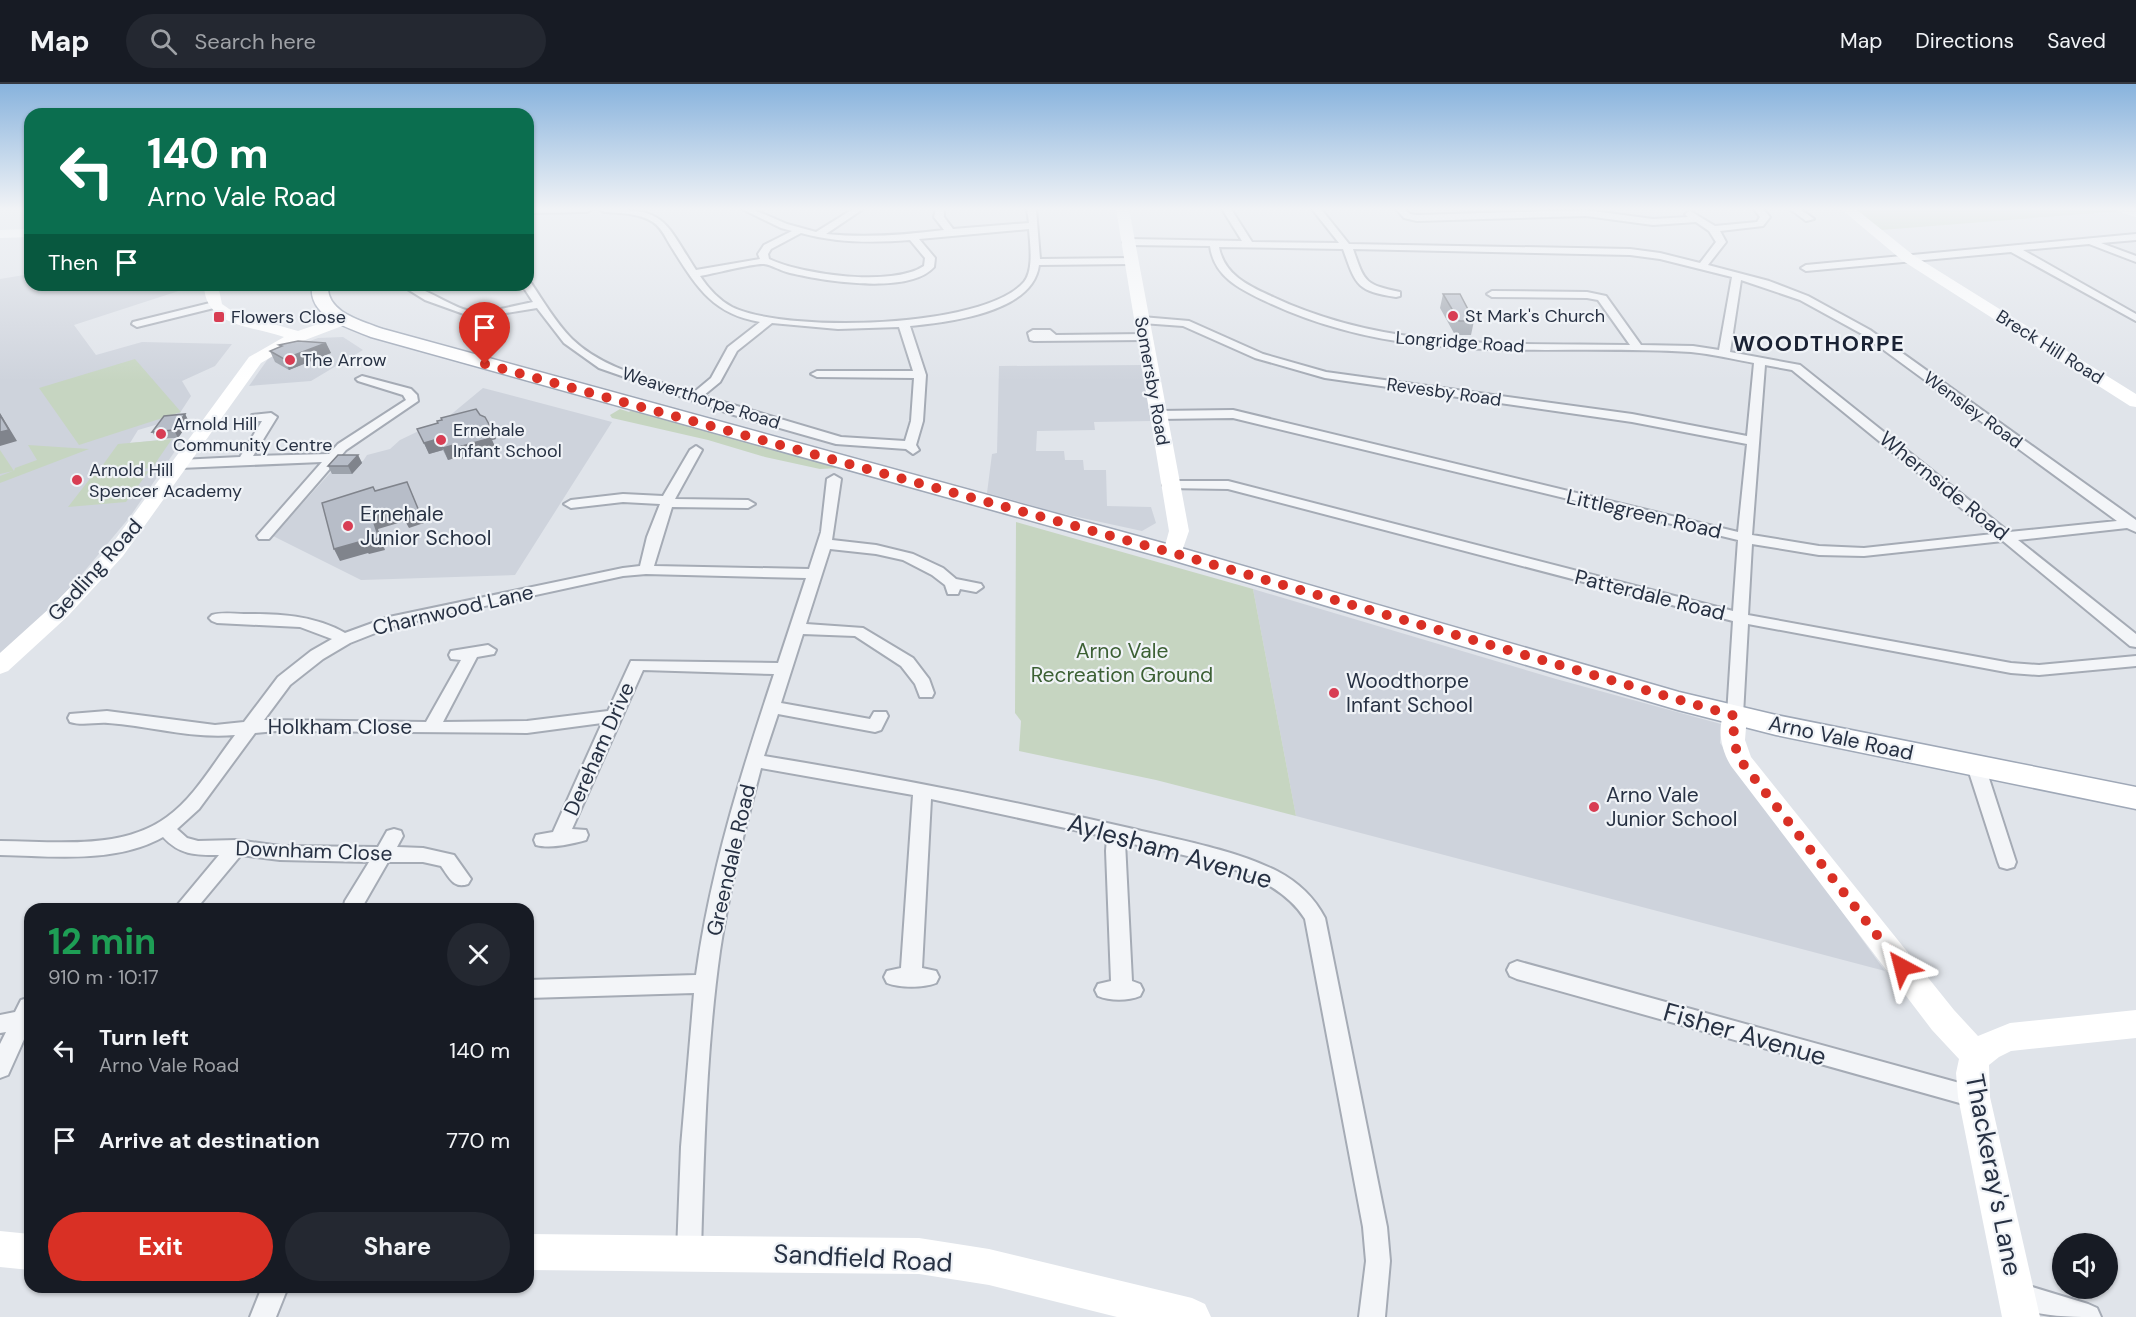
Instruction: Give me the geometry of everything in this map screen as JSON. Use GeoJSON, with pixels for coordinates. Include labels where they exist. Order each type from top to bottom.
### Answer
{"type":"FeatureCollection","features":[{"type":"Feature","properties":{"kind":"main road"},"geometry":{"type":"LineString","coordinates":[[320,291],[320,298],[329,310],[342,318]]}},
{"type":"Feature","properties":{"kind":"main road","name":"Arno Vale Road"},"geometry":{"type":"LineString","coordinates":[[342,318],[377,333],[1173,553],[1735,716],[2136,798]]}},
{"type":"Feature","properties":{"kind":"street"},"geometry":{"type":"LineString","coordinates":[[688,267],[705,290],[721,305],[742,315],[768,321],[841,326],[955,316],[1002,303],[1022,291],[1034,272],[1034,267]]}},
{"type":"Feature","properties":{"kind":"street"},"geometry":{"type":"LineString","coordinates":[[693,274],[734,267]]}},
{"type":"Feature","properties":{"kind":"street"},"geometry":{"type":"LineString","coordinates":[[779,267],[787,270],[873,279],[903,278],[920,273],[926,267]]}},
{"type":"Feature","properties":{"kind":"street","name":"Somersby Road"},"geometry":{"type":"LineString","coordinates":[[1132,267],[1179,531],[1173,553]]}},
{"type":"Feature","properties":{"kind":"street","name":"Longridge Road"},"geometry":{"type":"LineString","coordinates":[[1220,267],[1250,289],[1308,315],[1376,336],[1457,346],[1694,350],[1740,357]]}},
{"type":"Feature","properties":{"kind":"street"},"geometry":{"type":"LineString","coordinates":[[1354,267],[1359,280],[1377,291],[1396,294]]}},
{"type":"Feature","properties":{"kind":"street","name":"Wensley Road"},"geometry":{"type":"LineString","coordinates":[[1705,267],[1795,294],[1866,332],[2134,525]]}},
{"type":"Feature","properties":{"kind":"street"},"geometry":{"type":"LineString","coordinates":[[1806,268],[1821,267]]}},
{"type":"Feature","properties":{"kind":"street","name":"Breck Hill Road"},"geometry":{"type":"LineString","coordinates":[[1922,267],[2136,402]]}},
{"type":"Feature","properties":{"kind":"street"},"geometry":{"type":"LineString","coordinates":[[2045,267],[2136,318]]}},
{"type":"Feature","properties":{"kind":"street"},"geometry":{"type":"LineString","coordinates":[[1724,354],[1737,275]]}},
{"type":"Feature","properties":{"kind":"street"},"geometry":{"type":"LineString","coordinates":[[210,291],[214,305],[236,320],[269,326],[298,336]]}},
{"type":"Feature","properties":{"kind":"street"},"geometry":{"type":"LineString","coordinates":[[417,291],[429,298],[478,315],[539,304]]}},
{"type":"Feature","properties":{"kind":"street","name":"Weaverthorpe Road"},"geometry":{"type":"LineString","coordinates":[[531,291],[563,339],[586,356],[625,375],[840,441],[911,448],[917,421],[920,375],[903,322]]}},
{"type":"Feature","properties":{"kind":"street"},"geometry":{"type":"LineString","coordinates":[[1492,294],[1587,295],[1602,298],[1638,348]]}},
{"type":"Feature","properties":{"kind":"street"},"geometry":{"type":"LineString","coordinates":[[137,324],[151,318],[214,305]]}},
{"type":"Feature","properties":{"kind":"street","name":"Gedling Road"},"geometry":{"type":"LineString","coordinates":[[0,666],[53,618],[103,567],[127,538],[255,360],[268,349],[342,318]]}},
{"type":"Feature","properties":{"kind":"street"},"geometry":{"type":"LineString","coordinates":[[694,398],[716,380],[732,349],[768,321]]}},
{"type":"Feature","properties":{"kind":"street","name":"Revesby Road"},"geometry":{"type":"LineString","coordinates":[[1051,338],[1185,323],[1259,356],[1333,376],[1632,418],[1753,441]]}},
{"type":"Feature","properties":{"kind":"street","name":"Whernside Road"},"geometry":{"type":"LineString","coordinates":[[1740,357],[1791,366],[1801,370],[2136,642]]}},
{"type":"Feature","properties":{"kind":"street"},"geometry":{"type":"LineString","coordinates":[[1760,360],[1745,537],[1733,740],[1740,760],[1943,1020],[1976,1055]]}},
{"type":"Feature","properties":{"kind":"street"},"geometry":{"type":"LineString","coordinates":[[822,372],[920,375]]}},
{"type":"Feature","properties":{"kind":"street"},"geometry":{"type":"LineString","coordinates":[[264,536],[342,447],[412,401],[411,395],[407,392],[362,379]]}},
{"type":"Feature","properties":{"kind":"street","name":"Littlegreen Road"},"geometry":{"type":"LineString","coordinates":[[1158,415],[1233,414],[1745,537],[1849,553],[2134,525]]}},
{"type":"Feature","properties":{"kind":"street"},"geometry":{"type":"LineString","coordinates":[[244,459],[272,417],[256,418]]}},
{"type":"Feature","properties":{"kind":"street"},"geometry":{"type":"LineString","coordinates":[[646,570],[654,533],[667,501],[696,450]]}},
{"type":"Feature","properties":{"kind":"street"},"geometry":{"type":"LineString","coordinates":[[180,464],[244,459],[333,458]]}},
{"type":"Feature","properties":{"kind":"street","name":"Greendale Road"},"geometry":{"type":"LineString","coordinates":[[689,1252],[693,1147],[704,984],[730,850],[754,761],[825,544],[830,485]]}},
{"type":"Feature","properties":{"kind":"street","name":"Patterdale Road"},"geometry":{"type":"LineString","coordinates":[[1170,485],[1228,485],[1740,618],[2011,668],[2039,670],[2136,661]]}},
{"type":"Feature","properties":{"kind":"street"},"geometry":{"type":"LineString","coordinates":[[571,504],[595,498],[741,501]]}},
{"type":"Feature","properties":{"kind":"street"},"geometry":{"type":"LineString","coordinates":[[825,544],[886,549],[936,568],[952,587],[976,587]]}},
{"type":"Feature","properties":{"kind":"street","name":"Charnwood Lane"},"geometry":{"type":"LineString","coordinates":[[0,848],[122,845],[165,828],[188,811],[289,676],[344,639],[375,627],[606,575],[646,570],[815,574]]}},
{"type":"Feature","properties":{"kind":"street"},"geometry":{"type":"LineString","coordinates":[[218,617],[308,623],[328,629],[344,639]]}},
{"type":"Feature","properties":{"kind":"street"},"geometry":{"type":"LineString","coordinates":[[798,629],[858,631],[907,662],[925,688],[906,685]]}},
{"type":"Feature","properties":{"kind":"street","name":"Holkham Close"},"geometry":{"type":"LineString","coordinates":[[431,728],[469,660],[463,654],[488,650]]}},
{"type":"Feature","properties":{"kind":"street","name":"Dereham Drive"},"geometry":{"type":"LineString","coordinates":[[579,835],[551,839],[613,716],[638,658],[785,669]]}},
{"type":"Feature","properties":{"kind":"street"},"geometry":{"type":"LineString","coordinates":[[773,707],[875,726],[880,716]]}},
{"type":"Feature","properties":{"kind":"street","name":"Holkham Close"},"geometry":{"type":"LineString","coordinates":[[76,718],[110,712],[215,731],[276,725],[411,728],[527,727],[613,716]]}},
{"type":"Feature","properties":{"kind":"street","name":"Aylesham Avenue"},"geometry":{"type":"LineString","coordinates":[[754,761],[1038,814],[1117,833],[1204,855],[1268,876],[1296,894],[1306,903],[1315,918],[1378,1243],[1372,1317]]}},
{"type":"Feature","properties":{"kind":"street"},"geometry":{"type":"LineString","coordinates":[[1976,766],[2007,862]]}},
{"type":"Feature","properties":{"kind":"street"},"geometry":{"type":"LineString","coordinates":[[911,977],[922,792]]}},
{"type":"Feature","properties":{"kind":"street","name":"Downham Close"},"geometry":{"type":"LineString","coordinates":[[165,828],[176,840],[189,847],[237,847],[280,853],[392,848],[447,860],[460,879]]}},
{"type":"Feature","properties":{"kind":"street"},"geometry":{"type":"LineString","coordinates":[[1117,833],[1115,851],[1120,990]]}},
{"type":"Feature","properties":{"kind":"street"},"geometry":{"type":"LineString","coordinates":[[189,903],[237,847]]}},
{"type":"Feature","properties":{"kind":"street"},"geometry":{"type":"LineString","coordinates":[[354,903],[392,848]]}},
{"type":"Feature","properties":{"kind":"street","name":"Fisher Avenue"},"geometry":{"type":"LineString","coordinates":[[1517,970],[1974,1097]]}},
{"type":"Feature","properties":{"kind":"street"},"geometry":{"type":"LineString","coordinates":[[534,989],[704,984]]}},
{"type":"Feature","properties":{"kind":"street"},"geometry":{"type":"LineString","coordinates":[[0,1024],[24,1014]]}},
{"type":"Feature","properties":{"kind":"street"},"geometry":{"type":"LineString","coordinates":[[0,1068],[24,1016]]}},
{"type":"Feature","properties":{"kind":"street","name":"Thackeray's Lane"},"geometry":{"type":"LineString","coordinates":[[2019,1306],[1974,1097],[1971,1076],[1976,1055],[1995,1042],[2010,1037],[2136,1024]]}},
{"type":"Feature","properties":{"kind":"street"},"geometry":{"type":"LineString","coordinates":[[0,1249],[24,1251]]}},
{"type":"Feature","properties":{"kind":"street","name":"Sandfield Road"},"geometry":{"type":"LineString","coordinates":[[534,1252],[919,1256],[989,1267],[1192,1317]]}},
{"type":"Feature","properties":{"kind":"street"},"geometry":{"type":"LineString","coordinates":[[263,1317],[273,1293]]}},
{"type":"Feature","properties":{"kind":"street"},"geometry":{"type":"LineString","coordinates":[[2019,1306],[2088,1317]]}},
{"type":"Feature","properties":{"kind":"shaded area","name":"Arnold Hill Spencer Academy"},"geometry":{"type":"Polygon","coordinates":[[[24,275],[24,291],[179,291],[74,325],[96,355],[142,342],[232,344],[215,366],[182,381],[191,396],[176,419],[138,430],[130,443],[184,438],[129,518],[72,586],[22,636],[0,653],[0,279],[24,275]]]}},
{"type":"Feature","properties":{"kind":"shaded area"},"geometry":{"type":"Polygon","coordinates":[[[343,337],[363,350],[311,381],[249,386],[270,356],[318,338],[343,337]]]}},
{"type":"Feature","properties":{"kind":"shaded area"},"geometry":{"type":"Polygon","coordinates":[[[1141,365],[1151,421],[1094,422],[1095,430],[1037,431],[1036,451],[1064,451],[1065,460],[1083,460],[1084,470],[1106,470],[1107,506],[1151,507],[1156,523],[1142,531],[1059,513],[987,493],[992,454],[997,453],[999,366],[1141,365]]]}},
{"type":"Feature","properties":{"kind":"shaded area"},"geometry":{"type":"Polygon","coordinates":[[[483,388],[612,422],[515,575],[361,580],[273,536],[340,462],[363,461],[367,455],[390,449],[400,440],[448,417],[483,388]]]}},
{"type":"Feature","properties":{"kind":"shaded area","name":"Arno Vale Junior School"},"geometry":{"type":"Polygon","coordinates":[[[1253,589],[1556,679],[1721,724],[1720,743],[1885,971],[1296,816],[1253,589]]]}},
{"type":"Feature","properties":{"kind":"green space"},"geometry":{"type":"Polygon","coordinates":[[[135,359],[181,412],[79,445],[39,388],[135,359]]]}},
{"type":"Feature","properties":{"kind":"green space"},"geometry":{"type":"Polygon","coordinates":[[[620,409],[629,412],[633,409],[839,468],[820,469],[765,457],[708,440],[612,418],[610,415],[620,409]]]}},
{"type":"Feature","properties":{"kind":"green space"},"geometry":{"type":"Polygon","coordinates":[[[172,439],[152,468],[97,473],[118,444],[172,439]]]}},
{"type":"Feature","properties":{"kind":"green space"},"geometry":{"type":"Polygon","coordinates":[[[28,445],[89,449],[0,483],[0,476],[13,471],[0,474],[0,450],[14,471],[15,468],[37,460],[28,445]]]}},
{"type":"Feature","properties":{"kind":"green space"},"geometry":{"type":"Polygon","coordinates":[[[149,471],[126,502],[68,507],[92,476],[149,471]]]}},
{"type":"Feature","properties":{"kind":"green space","name":"Arno Vale Recreation Ground"},"geometry":{"type":"Polygon","coordinates":[[[1016,522],[1253,589],[1296,816],[1156,780],[1019,751],[1021,721],[1015,713],[1016,522]]]}},
{"type":"Feature","properties":{"kind":"building"},"geometry":{"type":"Polygon","coordinates":[[[1443,294],[1460,294],[1474,321],[1459,321],[1443,294]]]}},
{"type":"Feature","properties":{"kind":"building"},"geometry":{"type":"Polygon","coordinates":[[[298,341],[326,343],[284,359],[270,351],[282,346],[279,345],[298,341]]]}},
{"type":"Feature","properties":{"kind":"building"},"geometry":{"type":"Polygon","coordinates":[[[476,409],[480,415],[485,417],[491,428],[486,429],[491,438],[455,448],[454,445],[443,448],[438,439],[424,443],[417,429],[438,423],[437,421],[442,420],[441,418],[476,409]]]}},
{"type":"Feature","properties":{"kind":"building"},"geometry":{"type":"Polygon","coordinates":[[[185,414],[174,430],[152,432],[164,416],[185,414]]]}},
{"type":"Feature","properties":{"kind":"building"},"geometry":{"type":"Polygon","coordinates":[[[0,415],[9,430],[0,432],[0,415]]]}},
{"type":"Feature","properties":{"kind":"building"},"geometry":{"type":"Polygon","coordinates":[[[338,455],[358,455],[348,466],[328,466],[338,455]]]}},
{"type":"Feature","properties":{"kind":"building"},"geometry":{"type":"Polygon","coordinates":[[[407,482],[419,511],[403,516],[400,509],[372,517],[379,538],[334,549],[322,503],[373,487],[375,491],[407,482]]]}},
{"type":"Feature","properties":{"kind":"place","name":"St Mark's Church"},"geometry":{"type":"Point","coordinates":[1453,316]}},
{"type":"Feature","properties":{"kind":"place","name":"Flowers Close"},"geometry":{"type":"Point","coordinates":[219,317]}},
{"type":"Feature","properties":{"kind":"place","name":"The Arrow"},"geometry":{"type":"Point","coordinates":[290,360]}},
{"type":"Feature","properties":{"kind":"place","name":"Arnold Hill Community Centre"},"geometry":{"type":"Point","coordinates":[161,434]}},
{"type":"Feature","properties":{"kind":"place","name":"Ernehale Infant School"},"geometry":{"type":"Point","coordinates":[441,440]}},
{"type":"Feature","properties":{"kind":"place","name":"Arnold Hill Spencer Academy"},"geometry":{"type":"Point","coordinates":[77,480]}},
{"type":"Feature","properties":{"kind":"place","name":"Ernehale Junior School"},"geometry":{"type":"Point","coordinates":[348,526]}},
{"type":"Feature","properties":{"kind":"place","name":"Woodthorpe Infant School"},"geometry":{"type":"Point","coordinates":[1334,693]}},
{"type":"Feature","properties":{"kind":"place","name":"Arno Vale Junior School"},"geometry":{"type":"Point","coordinates":[1594,807]}},
{"type":"Feature","properties":{"kind":"district","name":"WOODTHORPE"},"geometry":{"type":"Point","coordinates":[1819,343]}},
{"type":"Feature","properties":{"kind":"route"},"geometry":{"type":"LineString","coordinates":[[485,364],[1173,553],[1735,716],[1733,740],[1740,760],[1902,967]]}}]}
